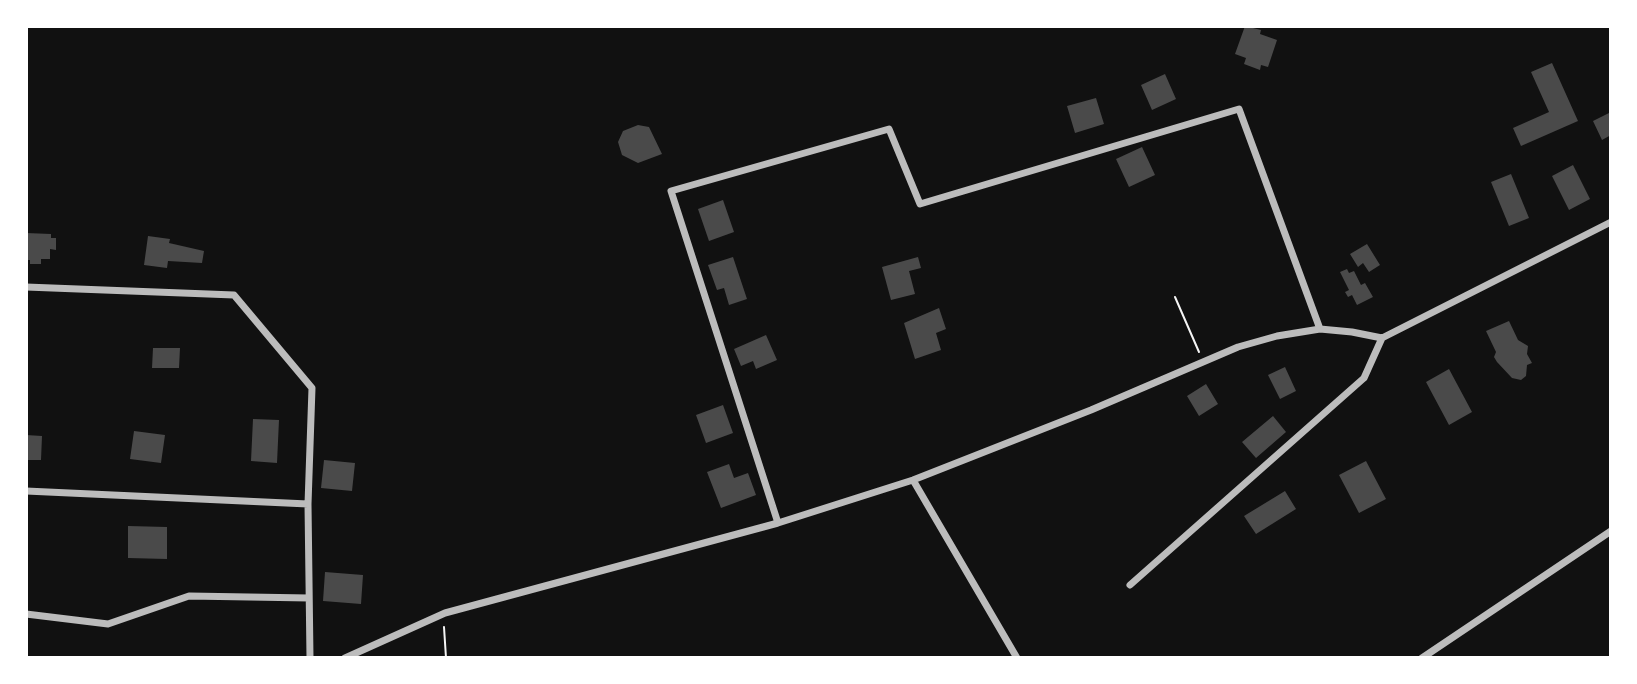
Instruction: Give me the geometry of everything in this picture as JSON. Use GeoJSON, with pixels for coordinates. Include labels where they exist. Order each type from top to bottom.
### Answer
{"type":"FeatureCollection","features":[{"type":"Feature","properties":{"kind":"street"},"geometry":{"type":"LineString","coordinates":[[778,523],[671,191],[889,129],[920,204],[1239,109],[1320,329]]}},
{"type":"Feature","properties":{"kind":"street"},"geometry":{"type":"LineString","coordinates":[[345,658],[445,613],[778,523],[913,480],[1091,410],[1203,361],[1277,336],[1320,329],[1382,338],[1611,222]]}},
{"type":"Feature","properties":{"kind":"street"},"geometry":{"type":"LineString","coordinates":[[26,287],[234,295],[312,388],[308,504],[310,658]]}},
{"type":"Feature","properties":{"kind":"street"},"geometry":{"type":"LineString","coordinates":[[1130,585],[1364,378],[1382,338]]}},
{"type":"Feature","properties":{"kind":"street"},"geometry":{"type":"LineString","coordinates":[[913,480],[1017,658]]}},
{"type":"Feature","properties":{"kind":"street"},"geometry":{"type":"LineString","coordinates":[[26,491],[308,504]]}},
{"type":"Feature","properties":{"kind":"street"},"geometry":{"type":"LineString","coordinates":[[1422,658],[1611,531]]}},
{"type":"Feature","properties":{"kind":"street"},"geometry":{"type":"LineString","coordinates":[[26,614],[108,624],[189,596],[309,598]]}},
{"type":"Feature","properties":{"kind":"path"},"geometry":{"type":"LineString","coordinates":[[1175,297],[1203,361]]}},
{"type":"Feature","properties":{"kind":"path"},"geometry":{"type":"LineString","coordinates":[[445,613],[446,658]]}},
{"type":"Feature","properties":{"kind":"building"},"geometry":{"type":"Polygon","coordinates":[[[1245,26],[1261,30],[1260,34],[1277,40],[1268,67],[1261,65],[1260,70],[1244,64],[1246,58],[1235,54],[1245,26]]]}},
{"type":"Feature","properties":{"kind":"building"},"geometry":{"type":"Polygon","coordinates":[[[1552,63],[1578,121],[1521,146],[1513,128],[1549,112],[1531,72],[1552,63]]]}},
{"type":"Feature","properties":{"kind":"building"},"geometry":{"type":"Polygon","coordinates":[[[1165,74],[1176,99],[1152,110],[1141,85],[1165,74]]]}},
{"type":"Feature","properties":{"kind":"building"},"geometry":{"type":"Polygon","coordinates":[[[1096,98],[1104,124],[1075,133],[1067,106],[1096,98]]]}},
{"type":"Feature","properties":{"kind":"building"},"geometry":{"type":"Polygon","coordinates":[[[1609,113],[1611,135],[1602,140],[1593,121],[1609,113]]]}},
{"type":"Feature","properties":{"kind":"building"},"geometry":{"type":"Polygon","coordinates":[[[638,125],[649,127],[662,154],[638,163],[622,155],[618,142],[623,131],[638,125]]]}},
{"type":"Feature","properties":{"kind":"building"},"geometry":{"type":"Polygon","coordinates":[[[1142,147],[1155,175],[1129,187],[1116,159],[1142,147]]]}},
{"type":"Feature","properties":{"kind":"building"},"geometry":{"type":"Polygon","coordinates":[[[1573,165],[1590,199],[1569,210],[1552,176],[1573,165]]]}},
{"type":"Feature","properties":{"kind":"building"},"geometry":{"type":"Polygon","coordinates":[[[1511,174],[1529,218],[1509,226],[1491,182],[1511,174]]]}},
{"type":"Feature","properties":{"kind":"building"},"geometry":{"type":"Polygon","coordinates":[[[723,200],[734,232],[709,241],[698,209],[723,200]]]}},
{"type":"Feature","properties":{"kind":"building"},"geometry":{"type":"Polygon","coordinates":[[[26,233],[51,234],[51,238],[56,238],[56,250],[50,249],[50,259],[41,259],[41,264],[30,264],[30,260],[26,260],[26,233]]]}},
{"type":"Feature","properties":{"kind":"building"},"geometry":{"type":"Polygon","coordinates":[[[148,236],[170,239],[169,243],[204,251],[202,263],[168,261],[167,268],[144,265],[148,236]]]}},
{"type":"Feature","properties":{"kind":"building"},"geometry":{"type":"Polygon","coordinates":[[[1367,244],[1380,265],[1369,272],[1363,263],[1358,267],[1350,254],[1367,244]]]}},
{"type":"Feature","properties":{"kind":"building"},"geometry":{"type":"Polygon","coordinates":[[[733,257],[747,299],[729,305],[724,288],[717,290],[708,265],[733,257]]]}},
{"type":"Feature","properties":{"kind":"building"},"geometry":{"type":"Polygon","coordinates":[[[918,257],[921,268],[909,271],[915,294],[891,300],[882,267],[918,257]]]}},
{"type":"Feature","properties":{"kind":"building"},"geometry":{"type":"Polygon","coordinates":[[[1347,269],[1349,273],[1354,271],[1361,285],[1365,283],[1373,297],[1357,305],[1352,295],[1348,297],[1345,292],[1349,290],[1340,272],[1347,269]]]}},
{"type":"Feature","properties":{"kind":"building"},"geometry":{"type":"Polygon","coordinates":[[[939,308],[946,329],[936,333],[941,350],[915,359],[904,323],[939,308]]]}},
{"type":"Feature","properties":{"kind":"building"},"geometry":{"type":"Polygon","coordinates":[[[1509,321],[1518,340],[1528,346],[1527,354],[1532,363],[1527,365],[1526,376],[1521,380],[1512,378],[1497,362],[1494,357],[1496,352],[1486,331],[1509,321]]]}},
{"type":"Feature","properties":{"kind":"building"},"geometry":{"type":"Polygon","coordinates":[[[766,335],[777,360],[756,369],[753,361],[741,366],[734,349],[766,335]]]}},
{"type":"Feature","properties":{"kind":"building"},"geometry":{"type":"Polygon","coordinates":[[[153,348],[180,348],[179,368],[152,368],[153,348]]]}},
{"type":"Feature","properties":{"kind":"building"},"geometry":{"type":"Polygon","coordinates":[[[1285,367],[1296,391],[1280,399],[1268,375],[1285,367]]]}},
{"type":"Feature","properties":{"kind":"building"},"geometry":{"type":"Polygon","coordinates":[[[1449,369],[1472,412],[1449,425],[1426,382],[1449,369]]]}},
{"type":"Feature","properties":{"kind":"building"},"geometry":{"type":"Polygon","coordinates":[[[1206,384],[1218,404],[1199,416],[1187,396],[1206,384]]]}},
{"type":"Feature","properties":{"kind":"building"},"geometry":{"type":"Polygon","coordinates":[[[723,405],[733,433],[706,443],[696,415],[723,405]]]}},
{"type":"Feature","properties":{"kind":"building"},"geometry":{"type":"Polygon","coordinates":[[[1273,416],[1286,432],[1256,458],[1242,442],[1273,416]]]}},
{"type":"Feature","properties":{"kind":"building"},"geometry":{"type":"Polygon","coordinates":[[[253,419],[279,420],[277,463],[251,461],[253,419]]]}},
{"type":"Feature","properties":{"kind":"building"},"geometry":{"type":"Polygon","coordinates":[[[134,431],[165,435],[161,463],[130,459],[134,431]]]}},
{"type":"Feature","properties":{"kind":"building"},"geometry":{"type":"Polygon","coordinates":[[[26,435],[42,436],[41,460],[26,460],[26,435]]]}},
{"type":"Feature","properties":{"kind":"building"},"geometry":{"type":"Polygon","coordinates":[[[324,460],[355,463],[352,491],[321,488],[324,460]]]}},
{"type":"Feature","properties":{"kind":"building"},"geometry":{"type":"Polygon","coordinates":[[[1366,461],[1386,499],[1359,513],[1339,475],[1366,461]]]}},
{"type":"Feature","properties":{"kind":"building"},"geometry":{"type":"Polygon","coordinates":[[[729,464],[734,478],[748,473],[756,495],[721,508],[707,472],[729,464]]]}},
{"type":"Feature","properties":{"kind":"building"},"geometry":{"type":"Polygon","coordinates":[[[1285,491],[1296,509],[1256,534],[1244,516],[1285,491]]]}},
{"type":"Feature","properties":{"kind":"building"},"geometry":{"type":"Polygon","coordinates":[[[128,526],[167,527],[167,559],[128,558],[128,526]]]}},
{"type":"Feature","properties":{"kind":"building"},"geometry":{"type":"Polygon","coordinates":[[[325,572],[363,575],[361,604],[323,601],[325,572]]]}}]}
